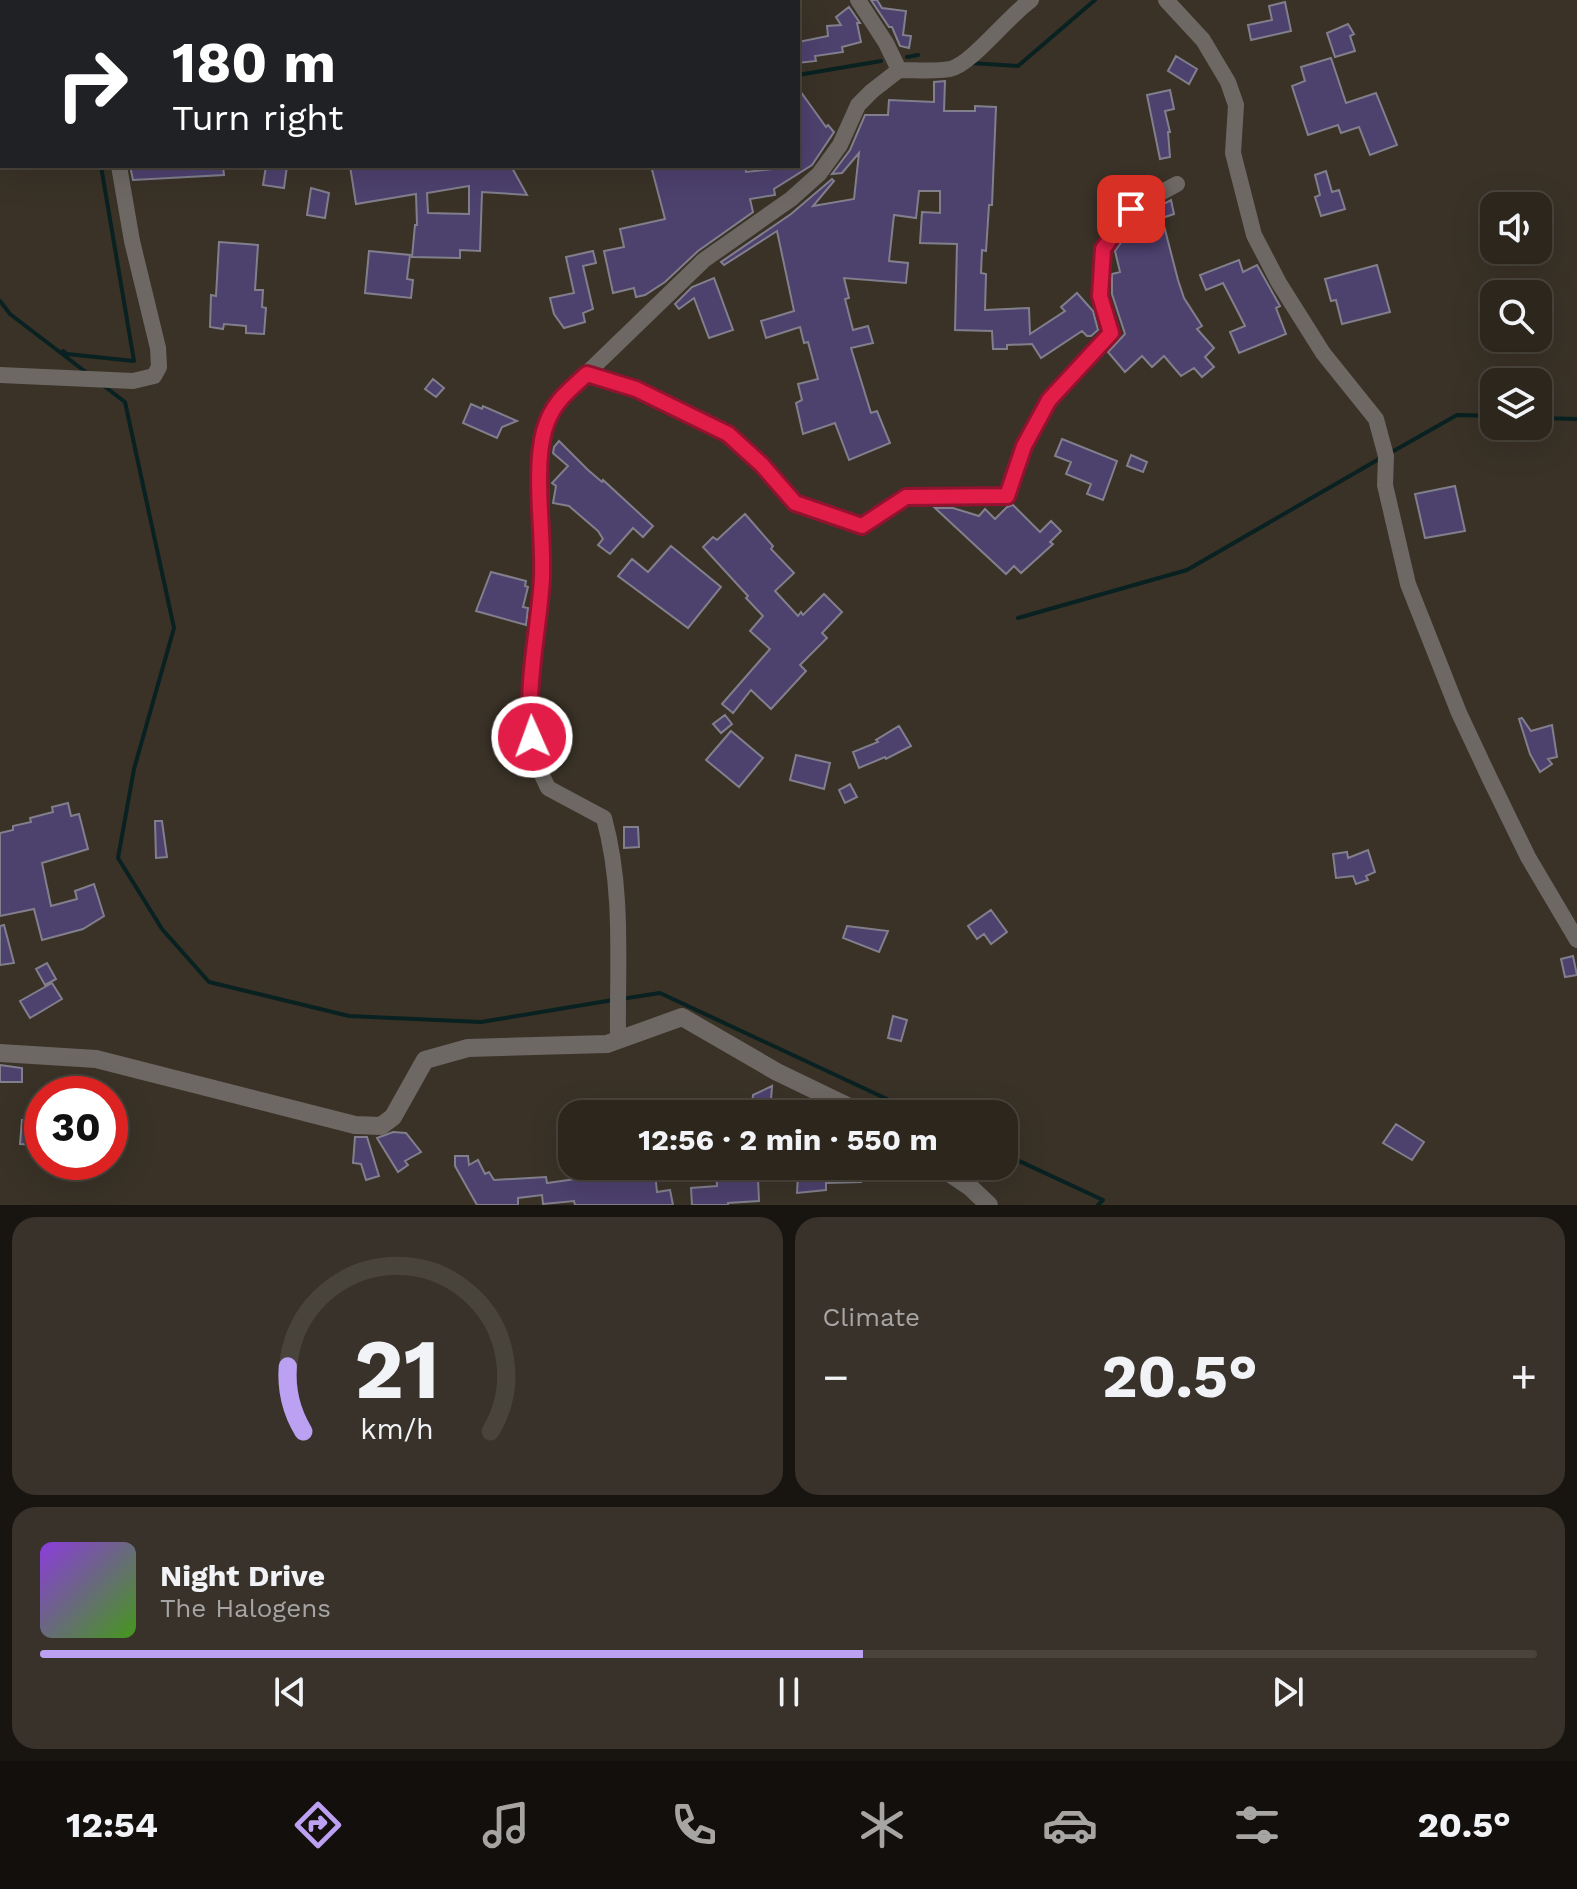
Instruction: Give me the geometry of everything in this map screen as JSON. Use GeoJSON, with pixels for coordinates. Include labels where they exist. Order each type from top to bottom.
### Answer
{"type":"FeatureCollection","features":[{"type":"Feature","properties":{"kind":"street"},"geometry":{"type":"LineString","coordinates":[[858,0],[886,43],[899,70]]}},
{"type":"Feature","properties":{"kind":"street"},"geometry":{"type":"LineString","coordinates":[[618,1040],[618,927],[613,849],[604,818],[548,788],[535,760],[529,714],[542,576],[541,461],[544,434],[554,405],[704,260],[791,199],[819,174],[840,145],[858,105],[872,91],[899,70],[953,69],[1031,0]]}},
{"type":"Feature","properties":{"kind":"street"},"geometry":{"type":"LineString","coordinates":[[1166,0],[1203,40],[1236,105],[1233,153],[1254,235],[1311,334],[1376,419],[1386,456],[1385,485],[1408,584],[1459,713],[1489,777],[1528,857],[1577,940]]}},
{"type":"Feature","properties":{"kind":"street"},"geometry":{"type":"LineString","coordinates":[[0,375],[133,381],[154,376],[159,367],[158,348],[132,241],[119,168]]}},
{"type":"Feature","properties":{"kind":"street"},"geometry":{"type":"LineString","coordinates":[[587,374],[636,389],[728,434],[762,465],[795,503],[862,526],[906,497],[1007,496],[1024,446],[1049,400],[1111,333],[1100,296],[1103,249],[1131,209],[1177,184]]}},
{"type":"Feature","properties":{"kind":"street"},"geometry":{"type":"LineString","coordinates":[[0,375],[73,378]]}},
{"type":"Feature","properties":{"kind":"street"},"geometry":{"type":"LineString","coordinates":[[0,1053],[96,1059],[355,1125],[381,1126],[393,1117],[425,1060],[468,1048],[607,1044],[682,1017],[777,1072],[835,1100]]}},
{"type":"Feature","properties":{"kind":"street"},"geometry":{"type":"LineString","coordinates":[[960,1180],[989,1205]]}},
{"type":"Feature","properties":{"kind":"building"},"geometry":{"type":"Polygon","coordinates":[[[871,0],[877,0],[882,8],[906,11],[903,35],[911,36],[909,48],[900,46],[892,27],[871,0]]]}},
{"type":"Feature","properties":{"kind":"building"},"geometry":{"type":"Polygon","coordinates":[[[1285,2],[1291,31],[1251,40],[1248,25],[1272,20],[1269,6],[1285,2]]]}},
{"type":"Feature","properties":{"kind":"building"},"geometry":{"type":"Polygon","coordinates":[[[849,7],[860,23],[857,23],[861,42],[842,47],[843,52],[815,56],[816,61],[800,63],[800,42],[828,36],[827,26],[841,25],[836,17],[849,7]]]}},
{"type":"Feature","properties":{"kind":"building"},"geometry":{"type":"Polygon","coordinates":[[[1348,24],[1354,34],[1350,36],[1355,51],[1335,57],[1327,33],[1348,24]]]}},
{"type":"Feature","properties":{"kind":"building"},"geometry":{"type":"Polygon","coordinates":[[[1176,56],[1197,69],[1189,84],[1168,71],[1176,56]]]}},
{"type":"Feature","properties":{"kind":"building"},"geometry":{"type":"Polygon","coordinates":[[[1331,58],[1346,103],[1376,93],[1397,145],[1370,155],[1359,127],[1341,133],[1338,125],[1308,135],[1292,86],[1305,81],[1301,67],[1331,58]]]}},
{"type":"Feature","properties":{"kind":"building"},"geometry":{"type":"Polygon","coordinates":[[[945,81],[944,111],[975,111],[975,106],[996,107],[992,205],[989,205],[986,251],[982,250],[981,273],[986,274],[985,310],[1029,308],[1030,334],[1065,311],[1061,307],[1077,293],[1093,311],[1098,330],[1091,336],[1082,331],[1041,358],[1032,344],[993,349],[992,331],[955,330],[957,244],[920,243],[922,212],[940,213],[940,191],[919,191],[916,218],[894,215],[889,261],[908,263],[906,283],[844,278],[849,298],[845,299],[853,330],[868,326],[873,343],[851,348],[871,413],[877,411],[890,443],[849,460],[835,423],[803,434],[796,403],[802,400],[798,384],[818,379],[808,342],[804,343],[800,327],[766,338],[761,321],[794,311],[777,231],[724,265],[721,262],[791,214],[832,179],[834,181],[813,206],[854,199],[859,153],[842,173],[832,174],[850,150],[865,115],[888,115],[889,100],[934,102],[934,82],[945,81]]]}},
{"type":"Feature","properties":{"kind":"building"},"geometry":{"type":"Polygon","coordinates":[[[1170,90],[1174,109],[1165,111],[1170,132],[1170,157],[1160,159],[1147,95],[1170,90]]]}},
{"type":"Feature","properties":{"kind":"building"},"geometry":{"type":"Polygon","coordinates":[[[800,91],[826,127],[828,125],[834,132],[812,165],[774,189],[775,195],[750,199],[753,212],[698,251],[665,282],[645,295],[636,297],[634,288],[613,293],[604,251],[624,247],[620,229],[665,219],[652,168],[745,168],[746,172],[800,168],[800,91]]]}},
{"type":"Feature","properties":{"kind":"building"},"geometry":{"type":"Polygon","coordinates":[[[130,168],[223,168],[224,175],[133,180],[130,168]]]}},
{"type":"Feature","properties":{"kind":"building"},"geometry":{"type":"Polygon","coordinates":[[[266,168],[287,168],[284,188],[263,185],[266,168]]]}},
{"type":"Feature","properties":{"kind":"building"},"geometry":{"type":"Polygon","coordinates":[[[350,168],[512,168],[527,195],[482,192],[480,251],[460,250],[460,258],[412,257],[417,225],[416,194],[356,204],[350,168]],[[469,186],[427,193],[428,213],[469,214],[469,186]]]}},
{"type":"Feature","properties":{"kind":"building"},"geometry":{"type":"Polygon","coordinates":[[[1326,171],[1332,192],[1339,190],[1345,209],[1321,216],[1315,197],[1320,195],[1315,175],[1326,171]]]}},
{"type":"Feature","properties":{"kind":"building"},"geometry":{"type":"Polygon","coordinates":[[[311,188],[329,193],[325,218],[307,215],[311,188]]]}},
{"type":"Feature","properties":{"kind":"building"},"geometry":{"type":"Polygon","coordinates":[[[1171,200],[1174,214],[1162,218],[1178,280],[1184,298],[1202,326],[1197,329],[1214,348],[1205,357],[1214,367],[1202,377],[1194,368],[1181,376],[1164,356],[1152,367],[1142,356],[1125,372],[1108,352],[1125,334],[1112,294],[1112,274],[1120,272],[1115,251],[1125,237],[1136,234],[1134,223],[1139,217],[1171,200]]]}},
{"type":"Feature","properties":{"kind":"building"},"geometry":{"type":"Polygon","coordinates":[[[219,242],[258,245],[255,290],[263,290],[262,307],[266,308],[264,334],[246,333],[246,326],[224,324],[223,329],[210,327],[211,295],[216,296],[219,242]]]}},
{"type":"Feature","properties":{"kind":"building"},"geometry":{"type":"Polygon","coordinates":[[[369,251],[410,255],[407,279],[413,280],[411,298],[365,293],[369,251]]]}},
{"type":"Feature","properties":{"kind":"building"},"geometry":{"type":"Polygon","coordinates":[[[593,251],[596,263],[583,266],[593,309],[583,313],[585,322],[564,328],[554,314],[550,298],[574,293],[566,257],[593,251]]]}},
{"type":"Feature","properties":{"kind":"building"},"geometry":{"type":"Polygon","coordinates":[[[1239,260],[1243,272],[1257,265],[1280,306],[1276,308],[1286,334],[1239,353],[1230,332],[1245,326],[1239,314],[1223,283],[1206,290],[1200,275],[1239,260]]]}},
{"type":"Feature","properties":{"kind":"building"},"geometry":{"type":"Polygon","coordinates":[[[1377,265],[1390,312],[1342,324],[1336,300],[1331,301],[1325,279],[1377,265]]]}},
{"type":"Feature","properties":{"kind":"building"},"geometry":{"type":"Polygon","coordinates":[[[714,278],[733,330],[709,338],[694,298],[679,309],[675,304],[692,287],[714,278]]]}},
{"type":"Feature","properties":{"kind":"building"},"geometry":{"type":"Polygon","coordinates":[[[433,379],[444,388],[436,397],[425,389],[433,379]]]}},
{"type":"Feature","properties":{"kind":"building"},"geometry":{"type":"Polygon","coordinates":[[[471,404],[517,421],[502,427],[497,438],[463,423],[471,404]]]}},
{"type":"Feature","properties":{"kind":"building"},"geometry":{"type":"Polygon","coordinates":[[[1062,439],[1117,461],[1103,500],[1087,494],[1091,484],[1066,474],[1071,462],[1055,456],[1062,439]]]}},
{"type":"Feature","properties":{"kind":"building"},"geometry":{"type":"Polygon","coordinates":[[[559,441],[653,526],[643,537],[633,528],[610,554],[598,545],[603,539],[598,531],[569,506],[553,503],[556,486],[552,483],[568,466],[553,453],[559,441]]]}},
{"type":"Feature","properties":{"kind":"building"},"geometry":{"type":"Polygon","coordinates":[[[1131,455],[1147,462],[1143,472],[1127,466],[1131,455]]]}},
{"type":"Feature","properties":{"kind":"building"},"geometry":{"type":"Polygon","coordinates":[[[1455,486],[1465,531],[1425,538],[1415,494],[1455,486]]]}},
{"type":"Feature","properties":{"kind":"building"},"geometry":{"type":"Polygon","coordinates":[[[1013,505],[1040,532],[1051,521],[1061,531],[1050,542],[1053,544],[1021,573],[1014,566],[1006,574],[935,508],[953,508],[979,516],[985,509],[995,519],[1013,505]]]}},
{"type":"Feature","properties":{"kind":"building"},"geometry":{"type":"Polygon","coordinates":[[[745,514],[794,573],[775,591],[798,616],[801,612],[803,615],[824,594],[842,612],[822,633],[827,638],[800,665],[806,671],[771,709],[751,690],[733,713],[722,704],[770,649],[750,631],[763,616],[703,547],[713,537],[717,540],[745,514]]]}},
{"type":"Feature","properties":{"kind":"building"},"geometry":{"type":"Polygon","coordinates":[[[671,546],[721,587],[688,628],[618,576],[632,559],[648,572],[671,546]]]}},
{"type":"Feature","properties":{"kind":"building"},"geometry":{"type":"Polygon","coordinates":[[[491,572],[526,581],[525,586],[528,587],[523,607],[528,608],[526,625],[476,611],[491,572]]]}},
{"type":"Feature","properties":{"kind":"building"},"geometry":{"type":"Polygon","coordinates":[[[725,715],[732,724],[721,733],[713,724],[725,715]]]}},
{"type":"Feature","properties":{"kind":"building"},"geometry":{"type":"Polygon","coordinates":[[[1522,718],[1531,731],[1552,725],[1557,757],[1548,759],[1552,764],[1540,772],[1530,754],[1519,719],[1522,718]]]}},
{"type":"Feature","properties":{"kind":"building"},"geometry":{"type":"Polygon","coordinates":[[[899,726],[911,746],[859,768],[853,752],[878,742],[876,740],[899,726]]]}},
{"type":"Feature","properties":{"kind":"building"},"geometry":{"type":"Polygon","coordinates":[[[731,731],[763,758],[739,787],[706,760],[731,731]]]}},
{"type":"Feature","properties":{"kind":"building"},"geometry":{"type":"Polygon","coordinates":[[[796,755],[830,763],[824,789],[790,780],[796,755]]]}},
{"type":"Feature","properties":{"kind":"building"},"geometry":{"type":"Polygon","coordinates":[[[850,784],[857,797],[845,803],[839,790],[850,784]]]}},
{"type":"Feature","properties":{"kind":"building"},"geometry":{"type":"Polygon","coordinates":[[[68,803],[71,816],[79,814],[88,849],[42,863],[51,906],[77,899],[75,891],[94,884],[104,916],[83,929],[42,940],[34,909],[0,916],[0,833],[31,822],[30,818],[53,812],[52,807],[68,803]]]}},
{"type":"Feature","properties":{"kind":"building"},"geometry":{"type":"Polygon","coordinates":[[[155,821],[162,821],[167,857],[156,858],[155,821]]]}},
{"type":"Feature","properties":{"kind":"building"},"geometry":{"type":"Polygon","coordinates":[[[624,827],[638,827],[639,847],[624,848],[624,827]]]}},
{"type":"Feature","properties":{"kind":"building"},"geometry":{"type":"Polygon","coordinates":[[[1368,850],[1375,872],[1366,876],[1368,880],[1356,884],[1353,876],[1336,878],[1333,854],[1347,852],[1348,858],[1368,850]]]}},
{"type":"Feature","properties":{"kind":"building"},"geometry":{"type":"Polygon","coordinates":[[[991,910],[1007,932],[991,944],[984,934],[977,939],[968,926],[991,910]]]}},
{"type":"Feature","properties":{"kind":"building"},"geometry":{"type":"Polygon","coordinates":[[[4,925],[14,963],[0,965],[0,926],[4,925]]]}},
{"type":"Feature","properties":{"kind":"building"},"geometry":{"type":"Polygon","coordinates":[[[847,926],[888,931],[879,952],[843,938],[847,926]]]}},
{"type":"Feature","properties":{"kind":"building"},"geometry":{"type":"Polygon","coordinates":[[[1573,956],[1577,975],[1565,977],[1561,959],[1573,956]]]}},
{"type":"Feature","properties":{"kind":"building"},"geometry":{"type":"Polygon","coordinates":[[[47,963],[56,979],[45,985],[36,969],[47,963]]]}},
{"type":"Feature","properties":{"kind":"building"},"geometry":{"type":"Polygon","coordinates":[[[52,983],[62,999],[30,1018],[20,1001],[52,983]]]}},
{"type":"Feature","properties":{"kind":"building"},"geometry":{"type":"Polygon","coordinates":[[[893,1016],[907,1020],[901,1041],[888,1038],[893,1016]]]}},
{"type":"Feature","properties":{"kind":"building"},"geometry":{"type":"Polygon","coordinates":[[[0,1065],[22,1068],[22,1082],[0,1082],[0,1065]]]}},
{"type":"Feature","properties":{"kind":"building"},"geometry":{"type":"Polygon","coordinates":[[[772,1086],[771,1100],[752,1100],[753,1095],[772,1086]]]}},
{"type":"Feature","properties":{"kind":"building"},"geometry":{"type":"Polygon","coordinates":[[[22,1120],[24,1120],[24,1144],[20,1144],[22,1120]]]}},
{"type":"Feature","properties":{"kind":"building"},"geometry":{"type":"Polygon","coordinates":[[[1396,1124],[1424,1142],[1412,1160],[1383,1143],[1396,1124]]]}},
{"type":"Feature","properties":{"kind":"building"},"geometry":{"type":"Polygon","coordinates":[[[393,1132],[406,1133],[421,1152],[405,1161],[408,1165],[398,1172],[377,1138],[393,1132]]]}},
{"type":"Feature","properties":{"kind":"building"},"geometry":{"type":"Polygon","coordinates":[[[355,1137],[367,1137],[379,1176],[366,1180],[361,1164],[353,1163],[355,1137]]]}},
{"type":"Feature","properties":{"kind":"building"},"geometry":{"type":"Polygon","coordinates":[[[455,1156],[468,1156],[469,1165],[478,1160],[485,1174],[489,1172],[494,1180],[546,1177],[547,1183],[568,1180],[656,1180],[657,1192],[670,1190],[673,1205],[575,1205],[574,1201],[543,1204],[542,1195],[518,1198],[518,1205],[477,1205],[455,1166],[455,1156]]]}},
{"type":"Feature","properties":{"kind":"building"},"geometry":{"type":"Polygon","coordinates":[[[717,1180],[758,1180],[759,1201],[692,1205],[691,1188],[717,1186],[717,1180]]]}},
{"type":"Feature","properties":{"kind":"building"},"geometry":{"type":"Polygon","coordinates":[[[798,1180],[861,1180],[826,1183],[826,1190],[797,1193],[798,1180]]]}},
{"type":"Feature","properties":{"kind":"waterway"},"geometry":{"type":"LineString","coordinates":[[971,63],[1018,66],[1095,0]]}},
{"type":"Feature","properties":{"kind":"waterway"},"geometry":{"type":"LineString","coordinates":[[907,57],[918,55]]}},
{"type":"Feature","properties":{"kind":"waterway"},"geometry":{"type":"LineString","coordinates":[[800,75],[881,61]]}},
{"type":"Feature","properties":{"kind":"waterway"},"geometry":{"type":"LineString","coordinates":[[63,351],[67,354],[134,361],[101,168]]}},
{"type":"Feature","properties":{"kind":"waterway"},"geometry":{"type":"LineString","coordinates":[[0,301],[10,314],[87,373]]}},
{"type":"Feature","properties":{"kind":"waterway"},"geometry":{"type":"LineString","coordinates":[[104,386],[125,402],[174,628],[134,769],[118,858],[162,929],[209,982],[349,1016],[481,1022],[613,1000]]}},
{"type":"Feature","properties":{"kind":"waterway"},"geometry":{"type":"LineString","coordinates":[[1390,453],[1457,415],[1480,416]]}},
{"type":"Feature","properties":{"kind":"waterway"},"geometry":{"type":"LineString","coordinates":[[1552,418],[1577,419]]}},
{"type":"Feature","properties":{"kind":"waterway"},"geometry":{"type":"LineString","coordinates":[[1018,618],[1187,570],[1379,459]]}},
{"type":"Feature","properties":{"kind":"waterway"},"geometry":{"type":"LineString","coordinates":[[621,999],[660,993],[889,1100]]}},
{"type":"Feature","properties":{"kind":"waterway"},"geometry":{"type":"LineString","coordinates":[[1018,1161],[1103,1200],[1098,1205]]}},
{"type":"Feature","properties":{"kind":"route"},"geometry":{"type":"LineString","coordinates":[[532,737],[529,714],[542,576],[541,461],[544,434],[554,405],[587,374],[636,389],[728,434],[762,465],[795,503],[862,526],[906,497],[1007,496],[1024,446],[1049,400],[1111,333],[1100,296],[1103,249],[1131,209]]}}]}
